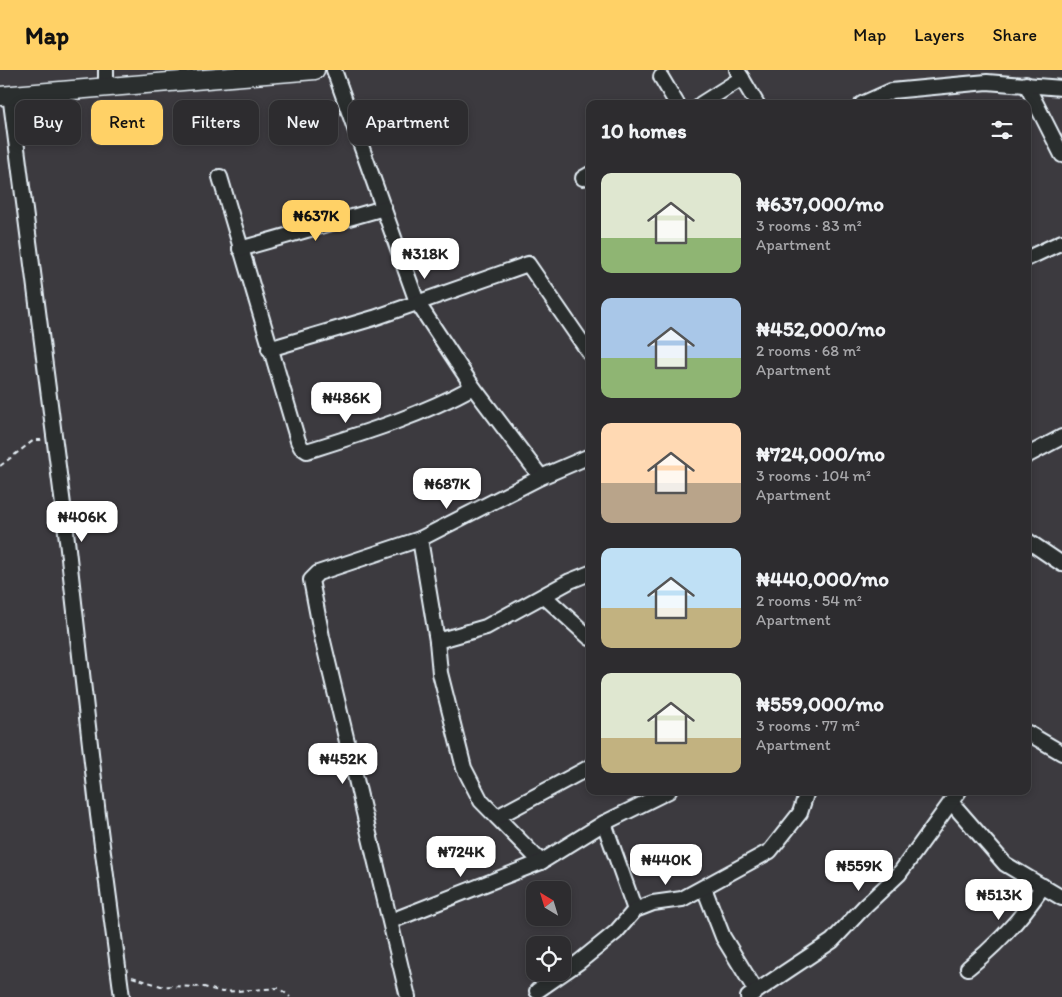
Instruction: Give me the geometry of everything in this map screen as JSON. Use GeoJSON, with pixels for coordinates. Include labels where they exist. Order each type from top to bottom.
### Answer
{"type":"FeatureCollection","features":[{"type":"Feature","properties":{"kind":"main road"},"geometry":{"type":"LineString","coordinates":[[5,95],[106,78],[315,70]]}},
{"type":"Feature","properties":{"kind":"street"},"geometry":{"type":"LineString","coordinates":[[334,70],[417,302],[473,387],[541,477]]}},
{"type":"Feature","properties":{"kind":"street"},"geometry":{"type":"LineString","coordinates":[[706,100],[739,74],[755,100]]}},
{"type":"Feature","properties":{"kind":"street"},"geometry":{"type":"LineString","coordinates":[[661,78],[675,100]]}},
{"type":"Feature","properties":{"kind":"street"},"geometry":{"type":"LineString","coordinates":[[871,100],[891,91],[987,82],[1062,88]]}},
{"type":"Feature","properties":{"kind":"street"},"geometry":{"type":"LineString","coordinates":[[1026,84],[1062,154]]}},
{"type":"Feature","properties":{"kind":"street"},"geometry":{"type":"LineString","coordinates":[[5,95],[64,505],[122,997]]}},
{"type":"Feature","properties":{"kind":"street"},"geometry":{"type":"LineString","coordinates":[[220,177],[269,349],[301,447],[308,451],[415,415],[442,404],[473,387]]}},
{"type":"Feature","properties":{"kind":"street"},"geometry":{"type":"LineString","coordinates":[[240,249],[384,208]]}},
{"type":"Feature","properties":{"kind":"street"},"geometry":{"type":"LineString","coordinates":[[1031,257],[1062,242]]}},
{"type":"Feature","properties":{"kind":"street"},"geometry":{"type":"LineString","coordinates":[[269,349],[374,318],[528,264],[586,348]]}},
{"type":"Feature","properties":{"kind":"street"},"geometry":{"type":"LineString","coordinates":[[1031,453],[1062,437]]}},
{"type":"Feature","properties":{"kind":"street"},"geometry":{"type":"LineString","coordinates":[[408,997],[311,584],[313,577],[318,573],[420,539],[541,477],[586,458]]}},
{"type":"Feature","properties":{"kind":"street"},"geometry":{"type":"LineString","coordinates":[[420,539],[437,641],[440,673],[464,768],[481,801],[541,862]]}},
{"type":"Feature","properties":{"kind":"street"},"geometry":{"type":"LineString","coordinates":[[1031,543],[1062,564]]}},
{"type":"Feature","properties":{"kind":"street"},"geometry":{"type":"LineString","coordinates":[[437,641],[486,627],[570,581],[586,575]]}},
{"type":"Feature","properties":{"kind":"street"},"geometry":{"type":"LineString","coordinates":[[544,596],[586,634]]}},
{"type":"Feature","properties":{"kind":"street"},"geometry":{"type":"LineString","coordinates":[[1031,735],[1062,753]]}},
{"type":"Feature","properties":{"kind":"street"},"geometry":{"type":"LineString","coordinates":[[498,817],[586,769]]}},
{"type":"Feature","properties":{"kind":"street"},"geometry":{"type":"LineString","coordinates":[[391,921],[541,862],[604,823],[661,795]]}},
{"type":"Feature","properties":{"kind":"street"},"geometry":{"type":"LineString","coordinates":[[537,991],[579,962],[616,932],[635,910],[653,902],[682,898],[704,888],[770,851],[800,813],[806,795]]}},
{"type":"Feature","properties":{"kind":"street"},"geometry":{"type":"LineString","coordinates":[[704,888],[723,937],[752,994],[832,941],[898,874],[955,797],[1005,864],[1062,898]]}},
{"type":"Feature","properties":{"kind":"street"},"geometry":{"type":"LineString","coordinates":[[604,823],[635,910]]}},
{"type":"Feature","properties":{"kind":"street"},"geometry":{"type":"LineString","coordinates":[[969,967],[1026,913],[1043,886]]}},
{"type":"Feature","properties":{"kind":"path"},"geometry":{"type":"LineString","coordinates":[[0,466],[34,440],[45,440]]}},
{"type":"Feature","properties":{"kind":"path"},"geometry":{"type":"LineString","coordinates":[[118,973],[161,986],[204,987],[222,992],[279,988],[290,997]]}}]}
